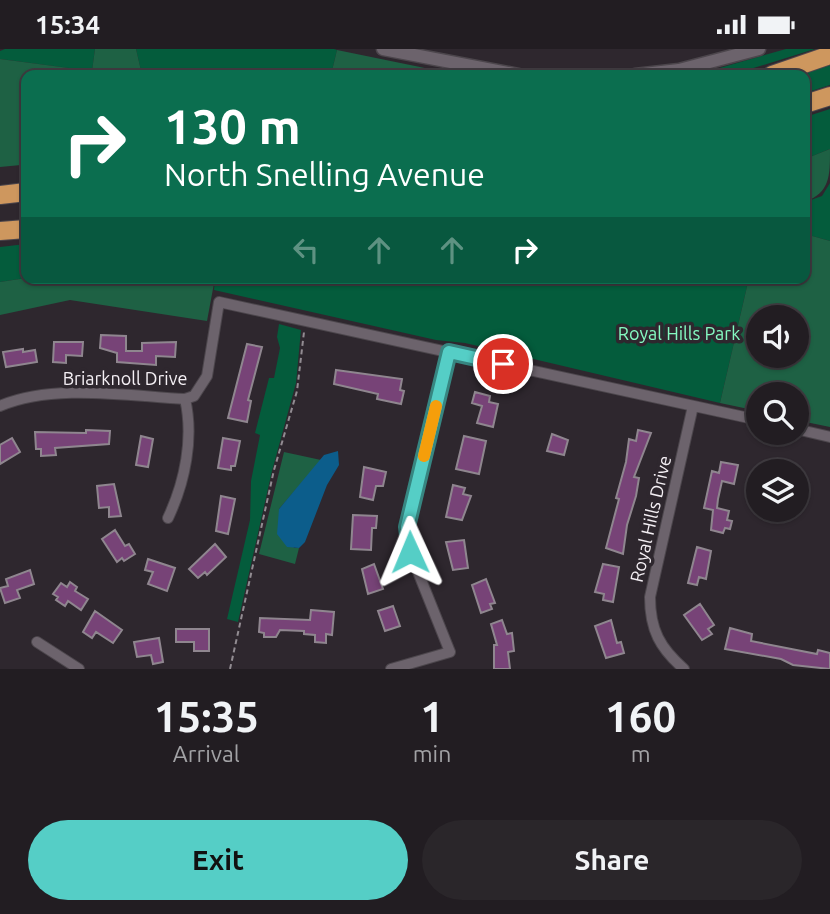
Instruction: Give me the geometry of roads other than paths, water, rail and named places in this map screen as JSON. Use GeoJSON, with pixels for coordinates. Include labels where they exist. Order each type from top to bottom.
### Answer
{"type":"FeatureCollection","features":[{"type":"Feature","properties":{"kind":"highway"},"geometry":{"type":"LineString","coordinates":[[786,70],[830,55]]}},
{"type":"Feature","properties":{"kind":"highway"},"geometry":{"type":"LineString","coordinates":[[810,102],[830,96]]}},
{"type":"Feature","properties":{"kind":"highway"},"geometry":{"type":"LineString","coordinates":[[0,195],[21,193]]}},
{"type":"Feature","properties":{"kind":"highway"},"geometry":{"type":"LineString","coordinates":[[0,231],[21,229]]}},
{"type":"Feature","properties":{"kind":"street"},"geometry":{"type":"LineString","coordinates":[[383,49],[494,70]]}},
{"type":"Feature","properties":{"kind":"street"},"geometry":{"type":"LineString","coordinates":[[678,70],[759,49]]}},
{"type":"Feature","properties":{"kind":"street","name":"Briarknoll Drive"},"geometry":{"type":"LineString","coordinates":[[0,406],[32,395],[185,399],[194,396],[207,376],[219,302],[449,352]]}},
{"type":"Feature","properties":{"kind":"street"},"geometry":{"type":"LineString","coordinates":[[391,669],[450,652],[407,538],[407,527],[449,352],[746,418]]}},
{"type":"Feature","properties":{"kind":"street"},"geometry":{"type":"LineString","coordinates":[[168,518],[179,495],[190,428],[185,399]]}},
{"type":"Feature","properties":{"kind":"street","name":"Royal Hills Drive"},"geometry":{"type":"LineString","coordinates":[[684,669],[659,643],[651,622],[650,597],[693,407]]}},
{"type":"Feature","properties":{"kind":"street"},"geometry":{"type":"LineString","coordinates":[[809,432],[830,437]]}},
{"type":"Feature","properties":{"kind":"street"},"geometry":{"type":"LineString","coordinates":[[37,642],[79,669]]}},
{"type":"Feature","properties":{"kind":"water"},"geometry":{"type":"Polygon","coordinates":[[[338,451],[339,465],[327,485],[305,542],[299,548],[287,547],[277,534],[279,509],[324,455],[338,451]]]}},
{"type":"Feature","properties":{"kind":"park label","name":"Royal Hills Park"},"geometry":{"type":"Point","coordinates":[679,334]}}]}
